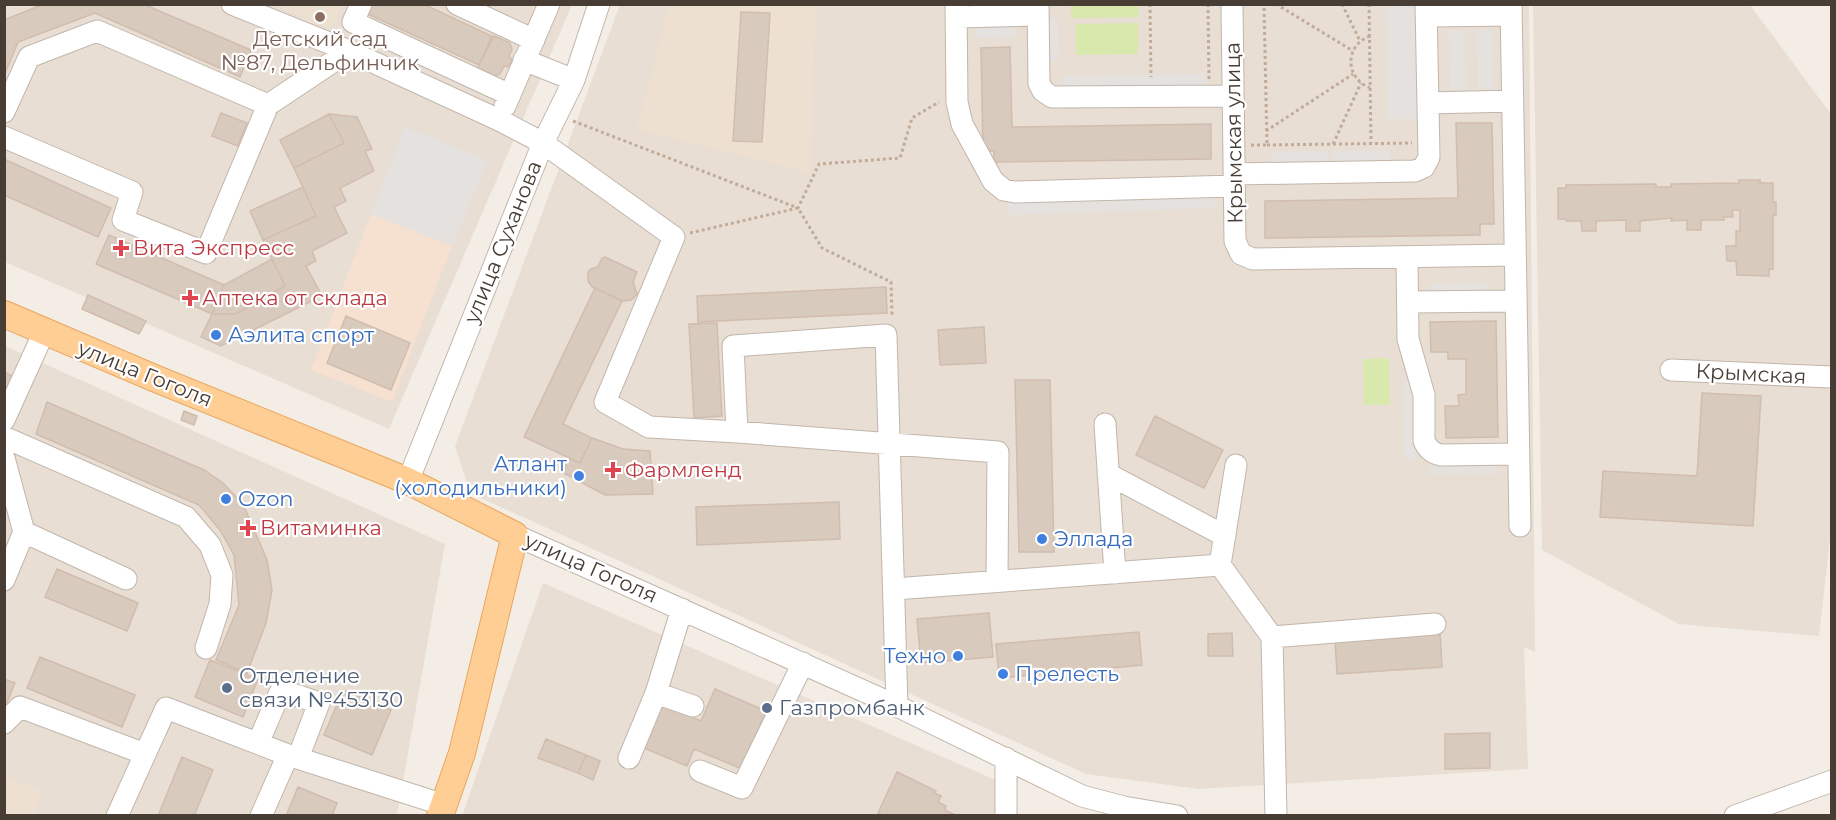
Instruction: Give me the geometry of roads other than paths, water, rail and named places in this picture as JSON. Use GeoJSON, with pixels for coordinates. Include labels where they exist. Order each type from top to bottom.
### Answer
{"type":"FeatureCollection","features":[{"type":"Feature","properties":{"kind":"main road","name":"улица Гоголя"},"geometry":{"type":"LineString","coordinates":[[4,314],[408,481],[515,535]]}},
{"type":"Feature","properties":{"kind":"main road"},"geometry":{"type":"LineString","coordinates":[[442,810],[462,753],[515,535]]}},
{"type":"Feature","properties":{"kind":"street"},"geometry":{"type":"LineString","coordinates":[[232,4],[350,51],[499,120],[543,143],[674,237],[605,402],[650,427],[998,452],[997,581]]}},
{"type":"Feature","properties":{"kind":"street"},"geometry":{"type":"LineString","coordinates":[[361,4],[353,22],[510,94]]}},
{"type":"Feature","properties":{"kind":"street"},"geometry":{"type":"LineString","coordinates":[[457,4],[488,11],[534,40]]}},
{"type":"Feature","properties":{"kind":"street"},"geometry":{"type":"LineString","coordinates":[[499,120],[549,4]]}},
{"type":"Feature","properties":{"kind":"street","name":"улица Суханова"},"geometry":{"type":"LineString","coordinates":[[408,481],[543,143],[574,80],[599,4]]}},
{"type":"Feature","properties":{"kind":"street","name":"Крымская улица"},"geometry":{"type":"LineString","coordinates":[[1233,4],[1234,180],[1237,249],[1246,258],[1253,259],[1407,257]]}},
{"type":"Feature","properties":{"kind":"street"},"geometry":{"type":"LineString","coordinates":[[1233,96],[1059,99],[1047,95],[1039,83],[1038,10],[956,11],[957,93],[962,124],[993,181],[1004,189],[1015,192],[1415,171],[1427,163],[1429,142],[1426,10],[1511,10],[1520,526]]}},
{"type":"Feature","properties":{"kind":"street"},"geometry":{"type":"LineString","coordinates":[[4,112],[29,57],[97,31],[268,105]]}},
{"type":"Feature","properties":{"kind":"street"},"geometry":{"type":"LineString","coordinates":[[4,137],[132,192],[123,220],[206,253],[268,105],[350,51]]}},
{"type":"Feature","properties":{"kind":"street"},"geometry":{"type":"LineString","coordinates":[[524,60],[574,80]]}},
{"type":"Feature","properties":{"kind":"street"},"geometry":{"type":"LineString","coordinates":[[1428,103],[1513,101]]}},
{"type":"Feature","properties":{"kind":"street"},"geometry":{"type":"LineString","coordinates":[[1515,255],[1407,257],[1408,339],[1424,395],[1424,441],[1427,447],[1435,454],[1441,455],[1518,454]]}},
{"type":"Feature","properties":{"kind":"street"},"geometry":{"type":"LineString","coordinates":[[1408,302],[1516,301]]}},
{"type":"Feature","properties":{"kind":"street"},"geometry":{"type":"LineString","coordinates":[[4,420],[44,332]]}},
{"type":"Feature","properties":{"kind":"street"},"geometry":{"type":"LineString","coordinates":[[737,432],[733,346],[886,335],[897,706]]}},
{"type":"Feature","properties":{"kind":"street","name":"Крымская"},"geometry":{"type":"LineString","coordinates":[[1671,370],[1832,377]]}},
{"type":"Feature","properties":{"kind":"street"},"geometry":{"type":"LineString","coordinates":[[1105,424],[1115,573]]}},
{"type":"Feature","properties":{"kind":"street"},"geometry":{"type":"LineString","coordinates":[[4,437],[186,517],[210,545],[222,575],[220,604],[206,648]]}},
{"type":"Feature","properties":{"kind":"street"},"geometry":{"type":"LineString","coordinates":[[4,458],[24,532],[4,580]]}},
{"type":"Feature","properties":{"kind":"street"},"geometry":{"type":"LineString","coordinates":[[1236,465],[1220,565],[1272,637],[1276,816]]}},
{"type":"Feature","properties":{"kind":"street"},"geometry":{"type":"LineString","coordinates":[[1108,474],[1225,536]]}},
{"type":"Feature","properties":{"kind":"street"},"geometry":{"type":"LineString","coordinates":[[24,532],[126,579]]}},
{"type":"Feature","properties":{"kind":"street","name":"улица Гоголя"},"geometry":{"type":"LineString","coordinates":[[515,535],[897,706],[1082,796],[1124,807],[1177,816]]}},
{"type":"Feature","properties":{"kind":"street"},"geometry":{"type":"LineString","coordinates":[[894,589],[1220,565]]}},
{"type":"Feature","properties":{"kind":"street"},"geometry":{"type":"LineString","coordinates":[[629,758],[656,693],[682,609]]}},
{"type":"Feature","properties":{"kind":"street"},"geometry":{"type":"LineString","coordinates":[[1272,637],[1435,624]]}},
{"type":"Feature","properties":{"kind":"street"},"geometry":{"type":"LineString","coordinates":[[700,771],[742,788],[803,663]]}},
{"type":"Feature","properties":{"kind":"street"},"geometry":{"type":"LineString","coordinates":[[258,743],[280,690],[319,704],[261,816]]}},
{"type":"Feature","properties":{"kind":"street"},"geometry":{"type":"LineString","coordinates":[[656,693],[693,706]]}},
{"type":"Feature","properties":{"kind":"street"},"geometry":{"type":"LineString","coordinates":[[4,723],[20,707],[145,754]]}},
{"type":"Feature","properties":{"kind":"street"},"geometry":{"type":"LineString","coordinates":[[117,816],[166,708],[442,810]]}},
{"type":"Feature","properties":{"kind":"street"},"geometry":{"type":"LineString","coordinates":[[1006,758],[1006,816]]}},
{"type":"Feature","properties":{"kind":"street"},"geometry":{"type":"LineString","coordinates":[[1735,816],[1832,781]]}},
{"type":"Feature","properties":{"kind":"place","name":"Детский сад №87, Дельфинчик"},"geometry":{"type":"Point","coordinates":[320,17]}},
{"type":"Feature","properties":{"kind":"place","name":"Вита Экспресс"},"geometry":{"type":"Point","coordinates":[121,248]}},
{"type":"Feature","properties":{"kind":"place","name":"Аптека от склада"},"geometry":{"type":"Point","coordinates":[190,298]}},
{"type":"Feature","properties":{"kind":"place","name":"Аэлита спорт"},"geometry":{"type":"Point","coordinates":[216,335]}},
{"type":"Feature","properties":{"kind":"place","name":"Фармленд"},"geometry":{"type":"Point","coordinates":[613,470]}},
{"type":"Feature","properties":{"kind":"place","name":"Атлант (холодильники)"},"geometry":{"type":"Point","coordinates":[579,476]}},
{"type":"Feature","properties":{"kind":"place","name":"Ozon"},"geometry":{"type":"Point","coordinates":[226,499]}},
{"type":"Feature","properties":{"kind":"place","name":"Витаминка"},"geometry":{"type":"Point","coordinates":[248,528]}},
{"type":"Feature","properties":{"kind":"place","name":"Эллада"},"geometry":{"type":"Point","coordinates":[1042,539]}},
{"type":"Feature","properties":{"kind":"place","name":"Техно"},"geometry":{"type":"Point","coordinates":[958,656]}},
{"type":"Feature","properties":{"kind":"place","name":"Прелесть"},"geometry":{"type":"Point","coordinates":[1003,674]}},
{"type":"Feature","properties":{"kind":"place","name":"Отделение связи №453130"},"geometry":{"type":"Point","coordinates":[227,688]}},
{"type":"Feature","properties":{"kind":"place","name":"Газпромбанк"},"geometry":{"type":"Point","coordinates":[767,708]}}]}
